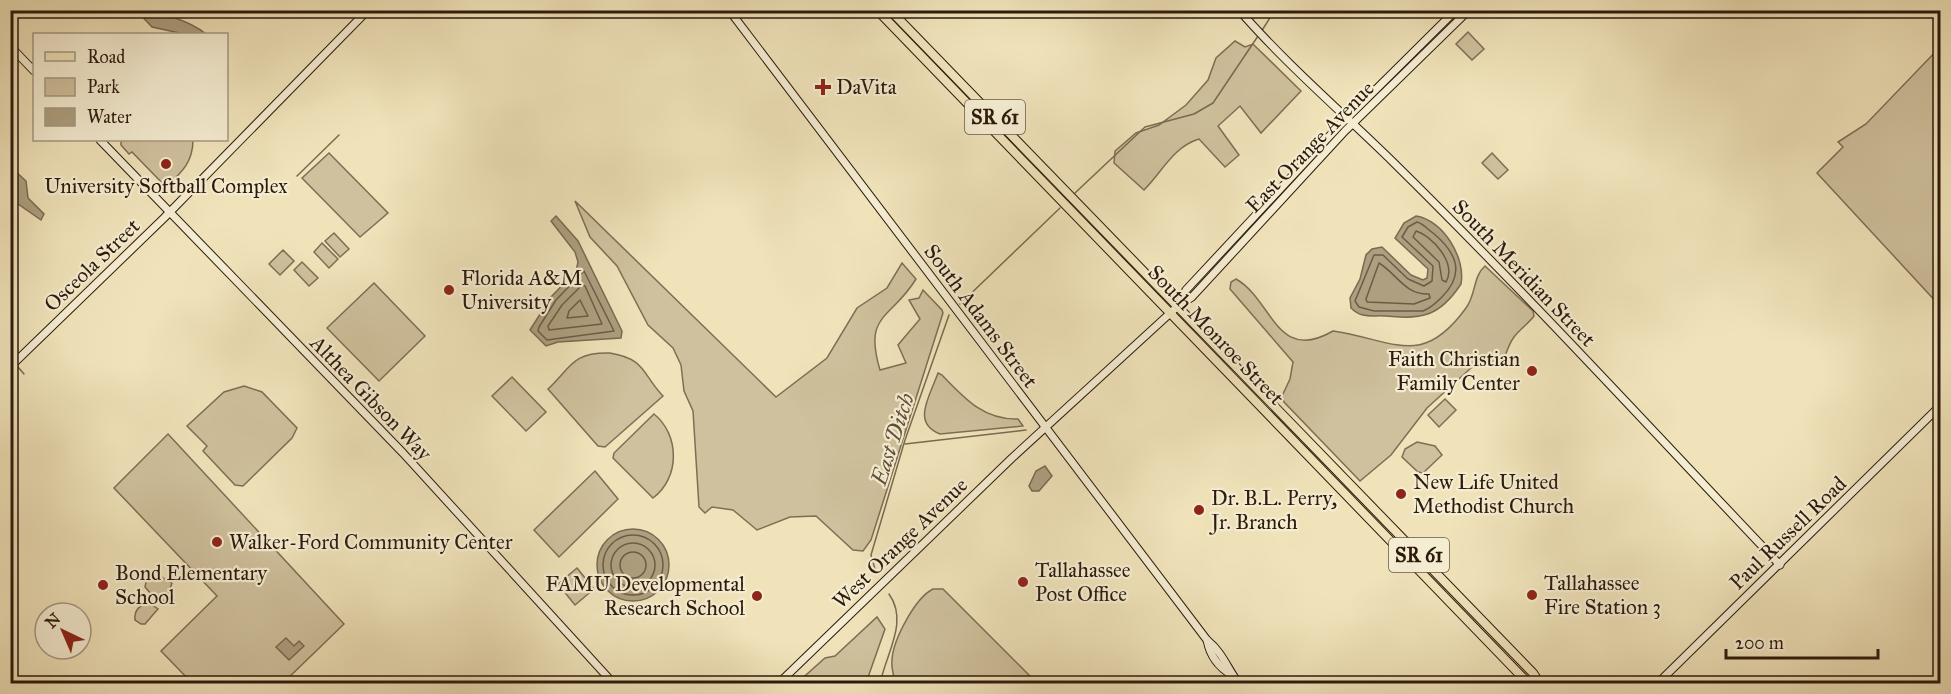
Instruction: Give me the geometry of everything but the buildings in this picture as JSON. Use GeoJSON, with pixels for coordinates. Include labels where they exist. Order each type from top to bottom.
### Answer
{"type":"FeatureCollection","features":[{"type":"Feature","properties":{"kind":"main road","name":"South Monroe Street"},"geometry":{"type":"LineString","coordinates":[[877,10],[1529,684]]}},
{"type":"Feature","properties":{"kind":"main road","name":"South Monroe Street"},"geometry":{"type":"LineString","coordinates":[[890,10],[1475,613],[1540,684]]}},
{"type":"Feature","properties":{"kind":"main road"},"geometry":{"type":"LineString","coordinates":[[1028,166],[1035,159]]}},
{"type":"Feature","properties":{"kind":"main road"},"geometry":{"type":"LineString","coordinates":[[1099,240],[1112,239]]}},
{"type":"Feature","properties":{"kind":"main road"},"geometry":{"type":"LineString","coordinates":[[1468,620],[1475,613]]}},
{"type":"Feature","properties":{"kind":"main road"},"geometry":{"type":"LineString","coordinates":[[1508,662],[1517,664],[1522,662]]}},
{"type":"Feature","properties":{"kind":"street","name":"Osceola Street"},"geometry":{"type":"LineString","coordinates":[[10,367],[170,211],[368,10]]}},
{"type":"Feature","properties":{"kind":"street","name":"South Adams Street"},"geometry":{"type":"LineString","coordinates":[[729,10],[1207,640],[1216,647],[1230,665],[1232,675],[1239,684]]}},
{"type":"Feature","properties":{"kind":"street","name":"South Meridian Street"},"geometry":{"type":"LineString","coordinates":[[1239,10],[1264,39],[1482,253],[1780,565]]}},
{"type":"Feature","properties":{"kind":"street","name":"East Orange Avenue"},"geometry":{"type":"LineString","coordinates":[[1178,306],[1186,290],[1346,118],[1456,10]]}},
{"type":"Feature","properties":{"kind":"street","name":"East Orange Avenue"},"geometry":{"type":"LineString","coordinates":[[1045,428],[1178,306],[1192,297],[1352,124],[1469,10]]}},
{"type":"Feature","properties":{"kind":"street"},"geometry":{"type":"LineString","coordinates":[[10,46],[33,70]]}},
{"type":"Feature","properties":{"kind":"street","name":"Althea Gibson Way"},"geometry":{"type":"LineString","coordinates":[[101,141],[403,453],[614,684]]}},
{"type":"Feature","properties":{"kind":"street","name":"Paul Russell Road"},"geometry":{"type":"LineString","coordinates":[[1657,684],[1941,406]]}},
{"type":"Feature","properties":{"kind":"street","name":"West Orange Avenue"},"geometry":{"type":"LineString","coordinates":[[778,684],[1045,428]]}},
{"type":"Feature","properties":{"kind":"green space"},"geometry":{"type":"Polygon","coordinates":[[[1468,32],[1484,49],[1472,60],[1456,44],[1468,32]]]}},
{"type":"Feature","properties":{"kind":"green space"},"geometry":{"type":"Polygon","coordinates":[[[1235,41],[1245,47],[1253,44],[1301,91],[1261,133],[1240,106],[1218,126],[1239,155],[1225,167],[1199,139],[1175,154],[1144,190],[1114,163],[1115,151],[1136,133],[1159,125],[1186,105],[1208,80],[1216,58],[1235,41]]]}},
{"type":"Feature","properties":{"kind":"green space"},"geometry":{"type":"Polygon","coordinates":[[[1940,47],[1940,306],[1817,173],[1843,147],[1838,142],[1866,124],[1940,47]]]}},
{"type":"Feature","properties":{"kind":"green space","name":"University Softball Complex"},"geometry":{"type":"Polygon","coordinates":[[[121,141],[193,141],[189,161],[166,187],[132,152],[129,154],[121,145],[121,141]]]}},
{"type":"Feature","properties":{"kind":"green space"},"geometry":{"type":"Polygon","coordinates":[[[329,153],[388,213],[360,237],[302,178],[329,153]]]}},
{"type":"Feature","properties":{"kind":"green space"},"geometry":{"type":"Polygon","coordinates":[[[1492,153],[1508,170],[1498,179],[1482,163],[1492,153]]]}},
{"type":"Feature","properties":{"kind":"green space"},"geometry":{"type":"Polygon","coordinates":[[[575,201],[776,397],[827,358],[857,308],[887,288],[902,263],[916,279],[877,327],[875,338],[880,370],[906,363],[898,345],[920,319],[909,300],[919,298],[923,290],[942,310],[943,313],[871,540],[863,551],[853,550],[816,516],[790,517],[757,530],[733,510],[712,507],[705,513],[699,507],[693,411],[684,391],[681,365],[673,348],[648,325],[617,266],[590,237],[575,201]]]}},
{"type":"Feature","properties":{"kind":"green space"},"geometry":{"type":"Polygon","coordinates":[[[334,233],[349,249],[340,257],[325,241],[334,233]]]}},
{"type":"Feature","properties":{"kind":"green space"},"geometry":{"type":"Polygon","coordinates":[[[322,243],[338,259],[329,268],[314,252],[322,243]]]}},
{"type":"Feature","properties":{"kind":"green space"},"geometry":{"type":"Polygon","coordinates":[[[283,250],[294,261],[280,275],[269,264],[283,250]]]}},
{"type":"Feature","properties":{"kind":"green space"},"geometry":{"type":"Polygon","coordinates":[[[302,262],[318,278],[309,286],[294,270],[302,262]]]}},
{"type":"Feature","properties":{"kind":"green space"},"geometry":{"type":"Polygon","coordinates":[[[1485,266],[1533,311],[1534,316],[1514,337],[1504,358],[1497,362],[1482,358],[1427,408],[1391,455],[1360,481],[1284,402],[1282,396],[1290,379],[1293,362],[1230,289],[1231,282],[1236,279],[1259,301],[1287,335],[1299,340],[1314,339],[1333,331],[1406,346],[1435,339],[1450,327],[1469,303],[1478,275],[1485,266]]]}},
{"type":"Feature","properties":{"kind":"green space"},"geometry":{"type":"Polygon","coordinates":[[[374,283],[425,336],[379,381],[327,328],[374,283]]]}},
{"type":"Feature","properties":{"kind":"green space"},"geometry":{"type":"Polygon","coordinates":[[[597,353],[610,353],[637,363],[663,396],[605,447],[598,446],[548,389],[579,358],[597,353]]]}},
{"type":"Feature","properties":{"kind":"green space"},"geometry":{"type":"Polygon","coordinates":[[[938,373],[967,400],[985,412],[995,416],[1018,419],[1023,426],[940,434],[931,429],[926,423],[925,408],[938,373]]]}},
{"type":"Feature","properties":{"kind":"green space"},"geometry":{"type":"Polygon","coordinates":[[[512,377],[546,412],[526,431],[492,396],[512,377]]]}},
{"type":"Feature","properties":{"kind":"green space"},"geometry":{"type":"Polygon","coordinates":[[[244,386],[262,392],[297,428],[292,438],[243,486],[235,485],[203,451],[207,446],[187,426],[224,392],[244,386]]]}},
{"type":"Feature","properties":{"kind":"green space"},"geometry":{"type":"Polygon","coordinates":[[[1445,399],[1456,410],[1439,427],[1428,415],[1445,399]]]}},
{"type":"Feature","properties":{"kind":"green space"},"geometry":{"type":"Polygon","coordinates":[[[654,414],[669,433],[673,456],[668,479],[662,490],[653,498],[613,458],[614,453],[654,414]]]}},
{"type":"Feature","properties":{"kind":"green space","name":"Walker-Ford Community Center"},"geometry":{"type":"Polygon","coordinates":[[[168,434],[344,624],[283,683],[192,683],[161,651],[217,596],[114,488],[168,434]]]}},
{"type":"Feature","properties":{"kind":"green space"},"geometry":{"type":"Polygon","coordinates":[[[1417,442],[1435,446],[1442,455],[1423,473],[1418,472],[1402,457],[1405,449],[1417,442]]]}},
{"type":"Feature","properties":{"kind":"green space"},"geometry":{"type":"Polygon","coordinates":[[[595,471],[618,499],[559,557],[534,530],[595,471]]]}},
{"type":"Feature","properties":{"kind":"green space"},"geometry":{"type":"Polygon","coordinates":[[[577,568],[594,589],[575,605],[558,584],[577,568]]]}},
{"type":"Feature","properties":{"kind":"green space"},"geometry":{"type":"Polygon","coordinates":[[[156,574],[172,583],[166,600],[159,603],[145,587],[147,577],[156,574]]]}},
{"type":"Feature","properties":{"kind":"green space"},"geometry":{"type":"Polygon","coordinates":[[[933,589],[943,589],[1037,683],[895,683],[892,663],[896,642],[912,610],[933,589]]]}},
{"type":"Feature","properties":{"kind":"green space"},"geometry":{"type":"Polygon","coordinates":[[[149,603],[158,609],[145,624],[141,624],[135,620],[136,611],[142,605],[149,603]]]}},
{"type":"Feature","properties":{"kind":"green space"},"geometry":{"type":"Polygon","coordinates":[[[877,617],[885,629],[866,683],[797,683],[825,658],[835,656],[877,617]]]}},
{"type":"Feature","properties":{"kind":"water"},"geometry":{"type":"Polygon","coordinates":[[[137,11],[154,12],[173,17],[205,33],[179,33],[152,27],[137,11]]]}},
{"type":"Feature","properties":{"kind":"water"},"geometry":{"type":"Polygon","coordinates":[[[13,169],[26,181],[28,198],[44,214],[41,220],[11,199],[11,170],[13,169]]]}},
{"type":"Feature","properties":{"kind":"water"},"geometry":{"type":"Polygon","coordinates":[[[556,216],[578,241],[622,331],[621,338],[558,342],[546,346],[530,330],[551,297],[576,271],[578,262],[575,252],[551,221],[556,216]]]}},
{"type":"Feature","properties":{"kind":"water"},"geometry":{"type":"Polygon","coordinates":[[[1416,216],[1435,225],[1450,242],[1460,263],[1461,284],[1445,303],[1429,314],[1410,317],[1359,314],[1351,308],[1350,298],[1360,279],[1366,255],[1372,249],[1382,247],[1411,275],[1423,280],[1427,278],[1428,269],[1395,238],[1404,223],[1416,216]]]}},
{"type":"Feature","properties":{"kind":"water"},"geometry":{"type":"Polygon","coordinates":[[[1045,466],[1052,476],[1039,491],[1032,491],[1029,486],[1036,471],[1045,466]]]}},
{"type":"Feature","properties":{"kind":"water"},"geometry":{"type":"Polygon","coordinates":[[[633,529],[653,535],[663,545],[669,565],[663,585],[653,595],[633,601],[613,595],[603,585],[597,565],[603,545],[613,535],[633,529]]]}},
{"type":"Feature","properties":{"kind":"water"},"geometry":{"type":"Polygon","coordinates":[[[286,638],[294,646],[299,641],[304,646],[289,660],[276,647],[286,638]]]}},
{"type":"Feature","properties":{"kind":"waterway","name":"East Ditch"},"geometry":{"type":"LineString","coordinates":[[1261,32],[1275,10]]}},
{"type":"Feature","properties":{"kind":"waterway","name":"East Ditch"},"geometry":{"type":"LineString","coordinates":[[1075,193],[1145,127],[1194,114],[1213,103],[1258,36]]}},
{"type":"Feature","properties":{"kind":"waterway"},"geometry":{"type":"LineString","coordinates":[[297,176],[339,135]]}},
{"type":"Feature","properties":{"kind":"waterway","name":"East Ditch"},"geometry":{"type":"LineString","coordinates":[[960,304],[1060,208]]}},
{"type":"Feature","properties":{"kind":"waterway","name":"East Ditch"},"geometry":{"type":"LineString","coordinates":[[876,573],[871,555],[905,440],[949,315]]}},
{"type":"Feature","properties":{"kind":"waterway"},"geometry":{"type":"LineString","coordinates":[[18,367],[24,374]]}},
{"type":"Feature","properties":{"kind":"waterway"},"geometry":{"type":"LineString","coordinates":[[905,444],[1026,430]]}},
{"type":"Feature","properties":{"kind":"waterway","name":"East Ditch"},"geometry":{"type":"LineString","coordinates":[[880,684],[897,627],[895,605],[889,594]]}},
{"type":"Feature","properties":{"kind":"place","name":"DaVita"},"geometry":{"type":"Point","coordinates":[823,87]}},
{"type":"Feature","properties":{"kind":"place","name":"University Softball Complex"},"geometry":{"type":"Point","coordinates":[166,164]}},
{"type":"Feature","properties":{"kind":"place","name":"Florida A&M University"},"geometry":{"type":"Point","coordinates":[449,290]}},
{"type":"Feature","properties":{"kind":"place","name":"Faith Christian Family Center"},"geometry":{"type":"Point","coordinates":[1532,371]}},
{"type":"Feature","properties":{"kind":"place","name":"New Life United Methodist Church"},"geometry":{"type":"Point","coordinates":[1401,494]}},
{"type":"Feature","properties":{"kind":"place","name":"Dr. B.L. Perry, Jr. Branch"},"geometry":{"type":"Point","coordinates":[1199,510]}},
{"type":"Feature","properties":{"kind":"place","name":"Walker-Ford Community Center"},"geometry":{"type":"Point","coordinates":[217,542]}},
{"type":"Feature","properties":{"kind":"place","name":"Tallahassee Post Office"},"geometry":{"type":"Point","coordinates":[1023,582]}},
{"type":"Feature","properties":{"kind":"place","name":"Bond Elementary School"},"geometry":{"type":"Point","coordinates":[103,585]}},
{"type":"Feature","properties":{"kind":"place","name":"Tallahassee Fire Station 3"},"geometry":{"type":"Point","coordinates":[1532,595]}},
{"type":"Feature","properties":{"kind":"place","name":"FAMU Developmental Research School"},"geometry":{"type":"Point","coordinates":[757,596]}}]}
